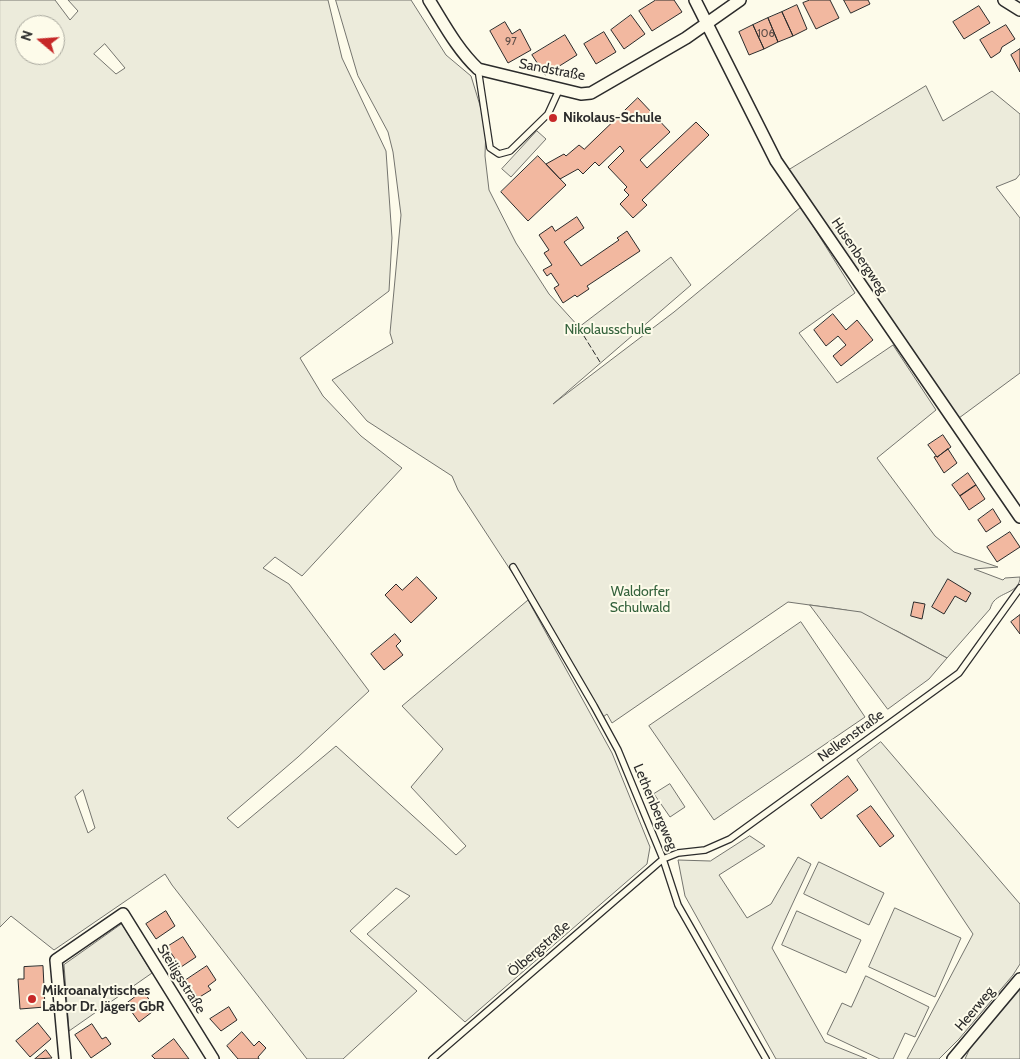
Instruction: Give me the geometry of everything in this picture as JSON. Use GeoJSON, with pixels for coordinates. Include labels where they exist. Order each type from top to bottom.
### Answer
{"type":"FeatureCollection","features":[{"type":"Feature","properties":{"kind":"street"},"geometry":{"type":"LineString","coordinates":[[429,0],[457,46],[465,57],[478,69]]}},
{"type":"Feature","properties":{"kind":"street","name":"Husenbergweg"},"geometry":{"type":"LineString","coordinates":[[696,0],[776,161],[1020,517]]}},
{"type":"Feature","properties":{"kind":"street","name":"Sandstraße"},"geometry":{"type":"LineString","coordinates":[[478,69],[559,90],[581,94],[592,93],[686,38],[740,0]]}},
{"type":"Feature","properties":{"kind":"street"},"geometry":{"type":"LineString","coordinates":[[1004,0],[1020,10]]}},
{"type":"Feature","properties":{"kind":"street","name":"Steiligsstraße"},"geometry":{"type":"LineString","coordinates":[[65,1059],[56,960],[123,914],[213,1059]]}},
{"type":"Feature","properties":{"kind":"street","name":"Heerweg"},"geometry":{"type":"LineString","coordinates":[[953,1059],[1020,978]]}},
{"type":"Feature","properties":{"kind":"lane"},"geometry":{"type":"LineString","coordinates":[[478,69],[490,148],[499,154],[510,151],[548,114],[559,90]]}},
{"type":"Feature","properties":{"kind":"lane","name":"Lethenbergweg"},"geometry":{"type":"LineString","coordinates":[[513,567],[618,750],[663,859],[678,905],[766,1059]]}},
{"type":"Feature","properties":{"kind":"lane","name":"Nelkenstraße"},"geometry":{"type":"LineString","coordinates":[[663,859],[678,853],[705,850],[730,839],[959,673],[1020,588]]}},
{"type":"Feature","properties":{"kind":"lane","name":"Ölbergstraße"},"geometry":{"type":"LineString","coordinates":[[432,1059],[663,859]]}},
{"type":"Feature","properties":{"kind":"green space"},"geometry":{"type":"Polygon","coordinates":[[[0,0],[55,0],[70,20],[78,11],[68,0],[328,0],[342,58],[386,151],[392,238],[389,291],[300,358],[323,396],[361,436],[402,468],[302,576],[275,557],[263,568],[289,584],[369,691],[298,757],[227,818],[238,828],[336,746],[456,855],[466,846],[411,787],[443,749],[402,706],[528,600],[612,753],[650,847],[647,864],[465,1022],[367,934],[410,896],[396,888],[350,931],[417,991],[343,1059],[307,1059],[165,874],[54,950],[11,916],[0,927],[0,0]],[[105,44],[94,54],[116,74],[125,68],[105,44]],[[83,790],[75,797],[88,833],[95,828],[83,790]]]}},
{"type":"Feature","properties":{"kind":"green space"},"geometry":{"type":"Polygon","coordinates":[[[336,0],[411,0],[446,55],[471,76],[486,125],[485,156],[489,190],[516,243],[549,294],[579,327],[671,257],[691,285],[553,404],[674,312],[801,207],[855,293],[799,333],[837,383],[893,345],[936,410],[877,458],[935,536],[954,552],[998,567],[974,569],[1003,580],[1005,578],[1020,577],[1017,586],[994,601],[990,609],[947,658],[897,631],[846,610],[788,602],[612,723],[607,714],[599,720],[563,646],[458,490],[452,476],[367,421],[332,380],[393,343],[390,333],[401,215],[393,152],[388,132],[358,76],[336,0]]]}},
{"type":"Feature","properties":{"kind":"green space"},"geometry":{"type":"Polygon","coordinates":[[[926,86],[943,121],[992,91],[1020,114],[1020,174],[1016,179],[996,187],[1020,218],[1020,373],[959,418],[789,170],[926,86]]]}},
{"type":"Feature","properties":{"kind":"green space"},"geometry":{"type":"Polygon","coordinates":[[[801,622],[865,717],[714,820],[649,726],[801,622]]]}},
{"type":"Feature","properties":{"kind":"green space"},"geometry":{"type":"Polygon","coordinates":[[[881,742],[1020,904],[1020,964],[1013,975],[959,1039],[939,1059],[907,1059],[973,934],[857,760],[881,742]]]}},
{"type":"Feature","properties":{"kind":"green space"},"geometry":{"type":"Polygon","coordinates":[[[670,784],[685,807],[670,817],[654,794],[670,784]]]}},
{"type":"Feature","properties":{"kind":"green space"},"geometry":{"type":"Polygon","coordinates":[[[750,836],[765,846],[719,875],[747,918],[771,904],[798,857],[811,864],[772,948],[825,1042],[867,1059],[776,1059],[685,896],[678,860],[710,861],[750,836]]]}},
{"type":"Feature","properties":{"kind":"green space"},"geometry":{"type":"Polygon","coordinates":[[[819,862],[884,893],[869,925],[804,894],[819,862]]]}},
{"type":"Feature","properties":{"kind":"green space"},"geometry":{"type":"Polygon","coordinates":[[[895,908],[961,938],[935,997],[869,967],[895,908]]]}},
{"type":"Feature","properties":{"kind":"green space"},"geometry":{"type":"Polygon","coordinates":[[[797,911],[861,940],[846,973],[782,945],[797,911]]]}},
{"type":"Feature","properties":{"kind":"green space"},"geometry":{"type":"Polygon","coordinates":[[[122,924],[152,973],[69,1031],[64,965],[122,924]]]}},
{"type":"Feature","properties":{"kind":"green space"},"geometry":{"type":"Polygon","coordinates":[[[866,976],[929,1007],[915,1037],[905,1033],[893,1059],[880,1059],[827,1034],[842,1003],[851,1007],[866,976]]]}},
{"type":"Feature","properties":{"kind":"green space"},"geometry":{"type":"Polygon","coordinates":[[[1020,989],[1020,1059],[965,1059],[971,1046],[1020,989]]]}},
{"type":"Feature","properties":{"kind":"shaded area"},"geometry":{"type":"Polygon","coordinates":[[[537,131],[546,139],[511,177],[502,169],[537,131]]]}},
{"type":"Feature","properties":{"kind":"shaded area"},"geometry":{"type":"Polygon","coordinates":[[[810,605],[861,612],[947,658],[929,679],[888,709],[810,605]]]}},
{"type":"Feature","properties":{"kind":"building"},"geometry":{"type":"Polygon","coordinates":[[[656,0],[674,0],[682,12],[652,31],[639,11],[656,0]]]}},
{"type":"Feature","properties":{"kind":"building"},"geometry":{"type":"Polygon","coordinates":[[[810,0],[830,0],[839,18],[816,29],[803,3],[810,0]]]}},
{"type":"Feature","properties":{"kind":"building"},"geometry":{"type":"Polygon","coordinates":[[[844,0],[868,0],[870,4],[851,13],[844,0]]]}},
{"type":"Feature","properties":{"kind":"building"},"geometry":{"type":"Polygon","coordinates":[[[797,5],[807,29],[793,36],[782,12],[797,5]]]}},
{"type":"Feature","properties":{"kind":"building"},"geometry":{"type":"Polygon","coordinates":[[[979,6],[990,23],[964,39],[953,22],[979,6]]]}},
{"type":"Feature","properties":{"kind":"building"},"geometry":{"type":"Polygon","coordinates":[[[782,12],[793,36],[778,42],[768,18],[782,12]]]}},
{"type":"Feature","properties":{"kind":"building"},"geometry":{"type":"Polygon","coordinates":[[[631,15],[645,34],[624,49],[611,30],[631,15]]]}},
{"type":"Feature","properties":{"kind":"building"},"geometry":{"type":"Polygon","coordinates":[[[768,18],[778,42],[764,49],[753,25],[768,18]]]}},
{"type":"Feature","properties":{"kind":"building"},"geometry":{"type":"Polygon","coordinates":[[[505,22],[512,34],[520,29],[531,50],[508,63],[490,31],[505,22]]]}},
{"type":"Feature","properties":{"kind":"building"},"geometry":{"type":"Polygon","coordinates":[[[753,25],[764,49],[749,55],[739,32],[753,25]]]}},
{"type":"Feature","properties":{"kind":"building"},"geometry":{"type":"Polygon","coordinates":[[[1006,25],[1015,39],[1002,47],[1000,52],[991,58],[980,40],[1006,25]]]}},
{"type":"Feature","properties":{"kind":"building"},"geometry":{"type":"Polygon","coordinates":[[[604,32],[616,52],[596,64],[584,44],[604,32]]]}},
{"type":"Feature","properties":{"kind":"building"},"geometry":{"type":"Polygon","coordinates":[[[565,35],[577,55],[545,75],[532,55],[565,35]]]}},
{"type":"Feature","properties":{"kind":"building"},"geometry":{"type":"Polygon","coordinates":[[[1020,49],[1020,72],[1011,55],[1020,49]]]}},
{"type":"Feature","properties":{"kind":"building"},"geometry":{"type":"Polygon","coordinates":[[[638,98],[670,132],[640,160],[647,168],[696,122],[709,135],[642,200],[647,205],[633,218],[620,204],[629,195],[624,190],[627,187],[608,167],[624,151],[620,146],[599,166],[595,162],[583,174],[578,169],[560,179],[546,164],[564,154],[566,156],[579,145],[584,149],[638,98]]]}},
{"type":"Feature","properties":{"kind":"building"},"geometry":{"type":"Polygon","coordinates":[[[538,156],[566,185],[528,221],[501,192],[538,156]]]}},
{"type":"Feature","properties":{"kind":"building"},"geometry":{"type":"Polygon","coordinates":[[[577,217],[584,228],[564,242],[581,266],[619,240],[617,238],[627,231],[640,251],[587,286],[589,289],[563,303],[554,288],[559,285],[551,273],[547,276],[543,270],[552,265],[544,253],[549,250],[539,235],[552,226],[555,231],[577,217]]]}},
{"type":"Feature","properties":{"kind":"building"},"geometry":{"type":"Polygon","coordinates":[[[833,314],[846,330],[857,320],[873,340],[841,366],[833,356],[846,345],[838,336],[826,346],[814,330],[833,314]]]}},
{"type":"Feature","properties":{"kind":"building"},"geometry":{"type":"Polygon","coordinates":[[[943,435],[951,447],[937,457],[928,445],[943,435]]]}},
{"type":"Feature","properties":{"kind":"building"},"geometry":{"type":"Polygon","coordinates":[[[948,449],[957,463],[944,473],[934,457],[948,449]]]}},
{"type":"Feature","properties":{"kind":"building"},"geometry":{"type":"Polygon","coordinates":[[[968,473],[976,485],[960,496],[952,485],[968,473]]]}},
{"type":"Feature","properties":{"kind":"building"},"geometry":{"type":"Polygon","coordinates":[[[976,485],[985,499],[969,510],[960,496],[976,485]]]}},
{"type":"Feature","properties":{"kind":"building"},"geometry":{"type":"Polygon","coordinates":[[[993,509],[1001,522],[986,532],[978,520],[993,509]]]}},
{"type":"Feature","properties":{"kind":"building"},"geometry":{"type":"Polygon","coordinates":[[[1010,532],[1020,547],[997,562],[987,547],[1010,532]]]}},
{"type":"Feature","properties":{"kind":"building"},"geometry":{"type":"Polygon","coordinates":[[[417,577],[437,598],[411,623],[385,595],[396,584],[402,590],[417,577]]]}},
{"type":"Feature","properties":{"kind":"building"},"geometry":{"type":"Polygon","coordinates":[[[948,579],[971,593],[966,602],[955,596],[944,614],[932,607],[948,579]]]}},
{"type":"Feature","properties":{"kind":"building"},"geometry":{"type":"Polygon","coordinates":[[[914,602],[925,604],[922,619],[911,616],[914,602]]]}},
{"type":"Feature","properties":{"kind":"building"},"geometry":{"type":"Polygon","coordinates":[[[1020,615],[1020,634],[1011,622],[1020,615]]]}},
{"type":"Feature","properties":{"kind":"building"},"geometry":{"type":"Polygon","coordinates":[[[395,634],[401,641],[396,646],[403,655],[384,670],[371,654],[395,634]]]}},
{"type":"Feature","properties":{"kind":"building"},"geometry":{"type":"Polygon","coordinates":[[[848,776],[858,790],[821,819],[811,805],[848,776]]]}},
{"type":"Feature","properties":{"kind":"building"},"geometry":{"type":"Polygon","coordinates":[[[871,806],[894,836],[880,847],[857,816],[871,806]]]}},
{"type":"Feature","properties":{"kind":"building"},"geometry":{"type":"Polygon","coordinates":[[[166,911],[175,926],[156,939],[146,924],[166,911]]]}},
{"type":"Feature","properties":{"kind":"building"},"geometry":{"type":"Polygon","coordinates":[[[183,937],[196,957],[178,969],[174,964],[177,962],[167,947],[183,937]]]}},
{"type":"Feature","properties":{"kind":"building"},"geometry":{"type":"Polygon","coordinates":[[[43,966],[45,1007],[20,1009],[18,979],[24,979],[24,967],[43,966]]]}},
{"type":"Feature","properties":{"kind":"building"},"geometry":{"type":"Polygon","coordinates":[[[207,966],[216,980],[208,986],[211,990],[198,998],[186,980],[207,966]]]}},
{"type":"Feature","properties":{"kind":"building"},"geometry":{"type":"Polygon","coordinates":[[[143,991],[156,1009],[139,1022],[126,1004],[143,991]]]}},
{"type":"Feature","properties":{"kind":"building"},"geometry":{"type":"Polygon","coordinates":[[[229,1007],[237,1020],[221,1031],[210,1019],[229,1007]]]}},
{"type":"Feature","properties":{"kind":"building"},"geometry":{"type":"Polygon","coordinates":[[[38,1023],[51,1039],[30,1057],[16,1041],[38,1023]]]}},
{"type":"Feature","properties":{"kind":"building"},"geometry":{"type":"Polygon","coordinates":[[[92,1024],[102,1039],[106,1037],[111,1044],[91,1058],[75,1035],[92,1024]]]}},
{"type":"Feature","properties":{"kind":"building"},"geometry":{"type":"Polygon","coordinates":[[[242,1032],[254,1046],[259,1041],[266,1048],[258,1057],[259,1059],[238,1059],[227,1046],[242,1032]]]}},
{"type":"Feature","properties":{"kind":"building"},"geometry":{"type":"Polygon","coordinates":[[[174,1039],[189,1059],[155,1059],[152,1056],[174,1039]]]}},
{"type":"Feature","properties":{"kind":"building"},"geometry":{"type":"Polygon","coordinates":[[[46,1050],[52,1058],[35,1059],[46,1050]]]}},
{"type":"Feature","properties":{"kind":"fence"},"geometry":{"type":"LineString","coordinates":[[579,328],[600,362]]}},
{"type":"Feature","properties":{"kind":"place","name":"Nikolaus-Schule"},"geometry":{"type":"Point","coordinates":[553,118]}},
{"type":"Feature","properties":{"kind":"place","name":"Mikroanalytisches Labor Dr. Jägers GbR"},"geometry":{"type":"Point","coordinates":[32,999]}},
{"type":"Feature","properties":{"kind":"park label","name":"Nikolausschule"},"geometry":{"type":"Point","coordinates":[608,330]}},
{"type":"Feature","properties":{"kind":"park label","name":"Waldorfer Schulwald"},"geometry":{"type":"Point","coordinates":[640,600]}}]}
